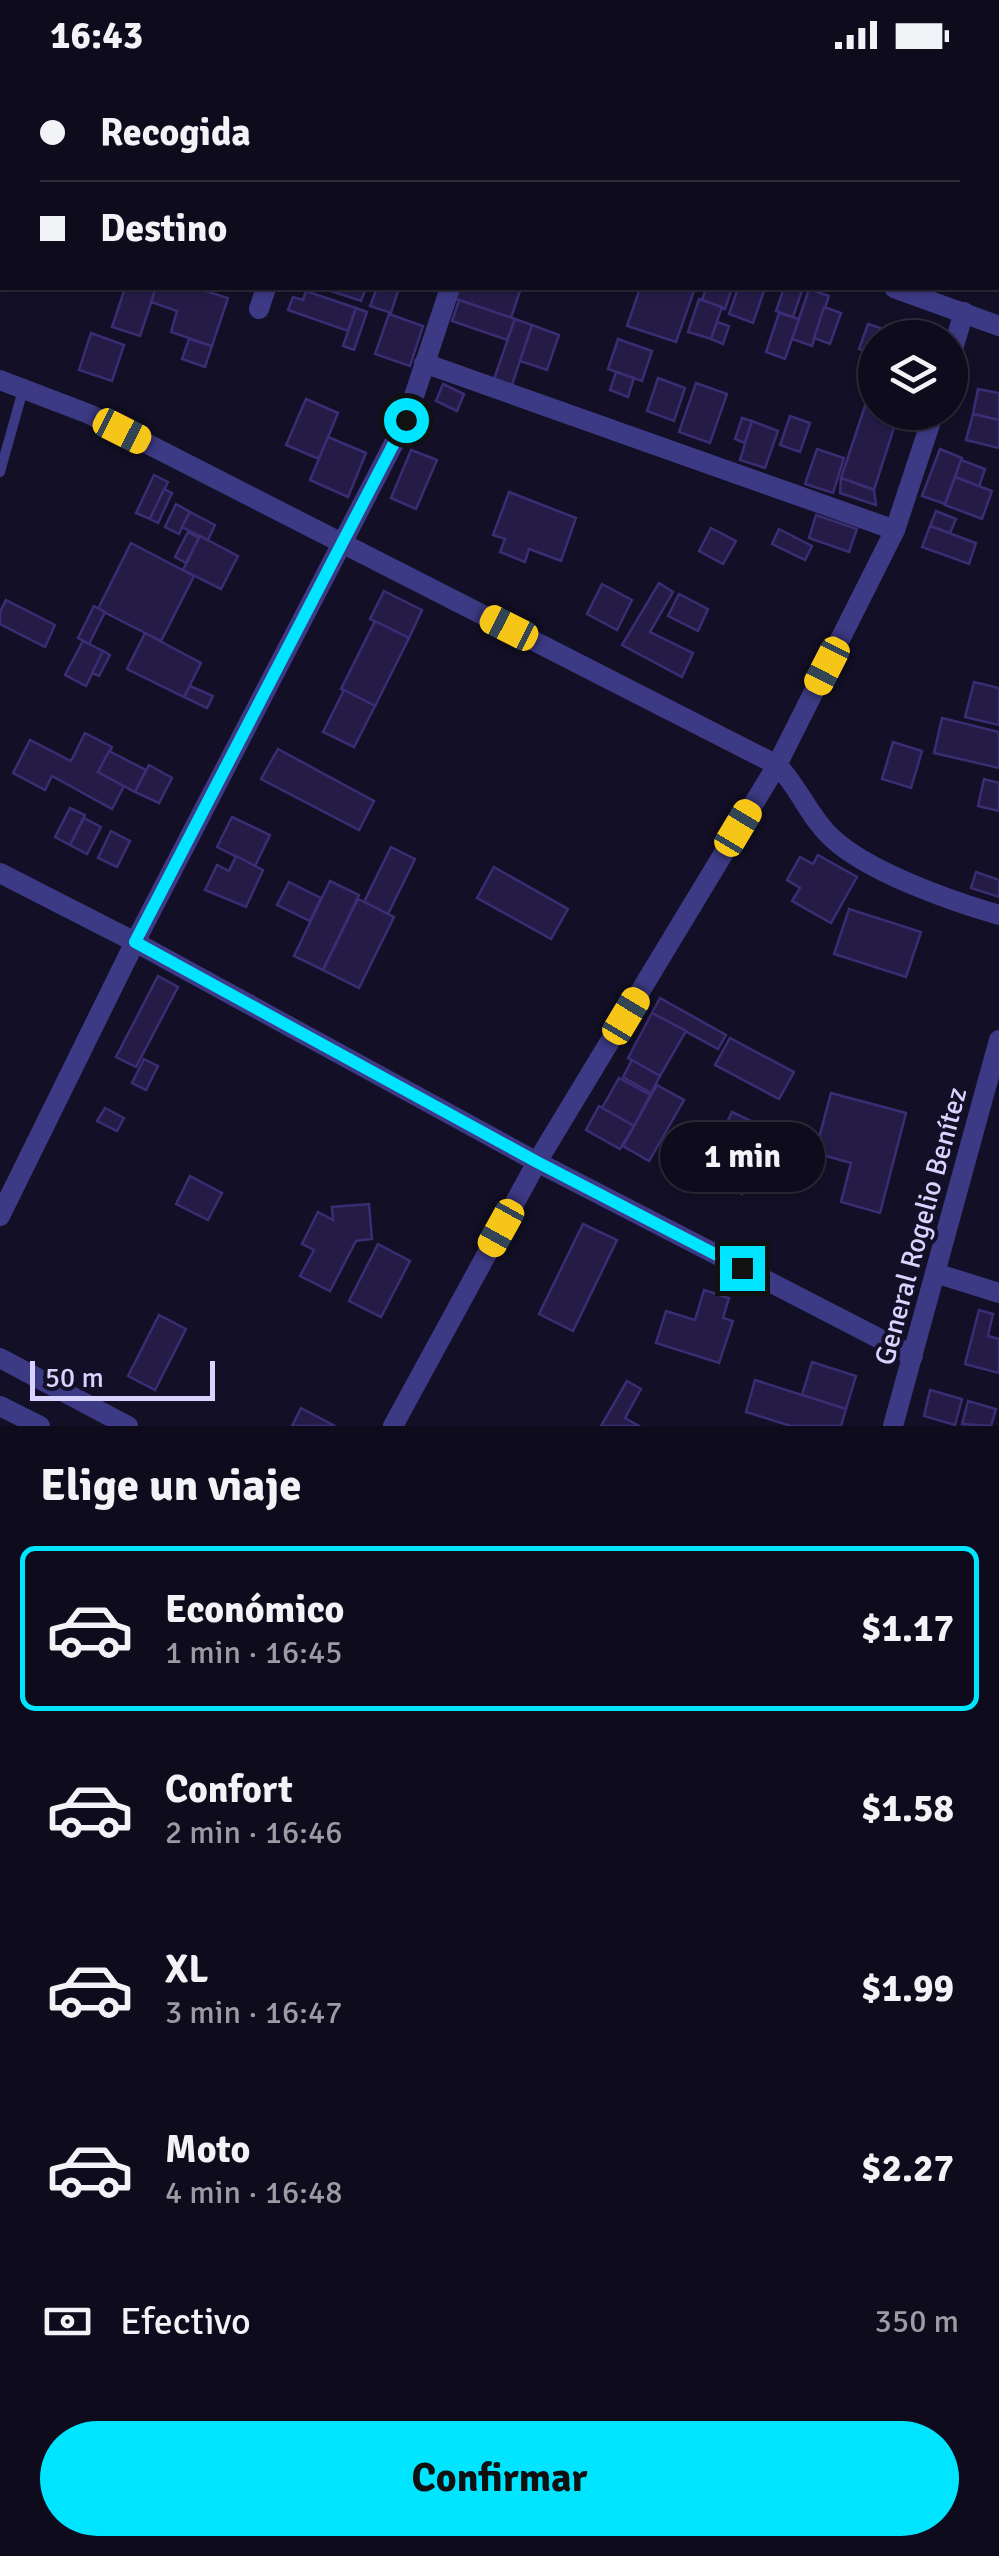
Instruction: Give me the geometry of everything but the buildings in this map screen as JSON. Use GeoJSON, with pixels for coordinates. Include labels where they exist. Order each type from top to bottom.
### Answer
{"type":"FeatureCollection","features":[{"type":"Feature","properties":{"kind":"street"},"geometry":{"type":"LineString","coordinates":[[259,309],[265,290]]}},
{"type":"Feature","properties":{"kind":"street"},"geometry":{"type":"LineString","coordinates":[[0,1216],[135,942],[406,420],[449,290]]}},
{"type":"Feature","properties":{"kind":"street"},"geometry":{"type":"LineString","coordinates":[[900,290],[999,326]]}},
{"type":"Feature","properties":{"kind":"street"},"geometry":{"type":"LineString","coordinates":[[962,320],[964,312]]}},
{"type":"Feature","properties":{"kind":"street"},"geometry":{"type":"LineString","coordinates":[[424,363],[896,530]]}},
{"type":"Feature","properties":{"kind":"street"},"geometry":{"type":"LineString","coordinates":[[0,380],[89,414],[777,765],[818,824],[850,853],[870,866],[999,916]]}},
{"type":"Feature","properties":{"kind":"street"},"geometry":{"type":"LineString","coordinates":[[393,1426],[537,1162],[777,765],[896,530],[928,430]]}},
{"type":"Feature","properties":{"kind":"street"},"geometry":{"type":"LineString","coordinates":[[0,874],[135,942],[537,1162],[912,1356]]}},
{"type":"Feature","properties":{"kind":"street","name":"General Rogelio Benítez"},"geometry":{"type":"LineString","coordinates":[[893,1426],[999,1040]]}},
{"type":"Feature","properties":{"kind":"street"},"geometry":{"type":"LineString","coordinates":[[935,1273],[999,1294]]}},
{"type":"Feature","properties":{"kind":"street"},"geometry":{"type":"LineString","coordinates":[[0,1358],[128,1426]]}},
{"type":"Feature","properties":{"kind":"street"},"geometry":{"type":"LineString","coordinates":[[0,1406],[40,1426]]}},
{"type":"Feature","properties":{"kind":"lane"},"geometry":{"type":"LineString","coordinates":[[0,472],[24,389]]}},
{"type":"Feature","properties":{"kind":"route"},"geometry":{"type":"LineString","coordinates":[[406,420],[135,942],[537,1162],[742,1268]]}}]}
